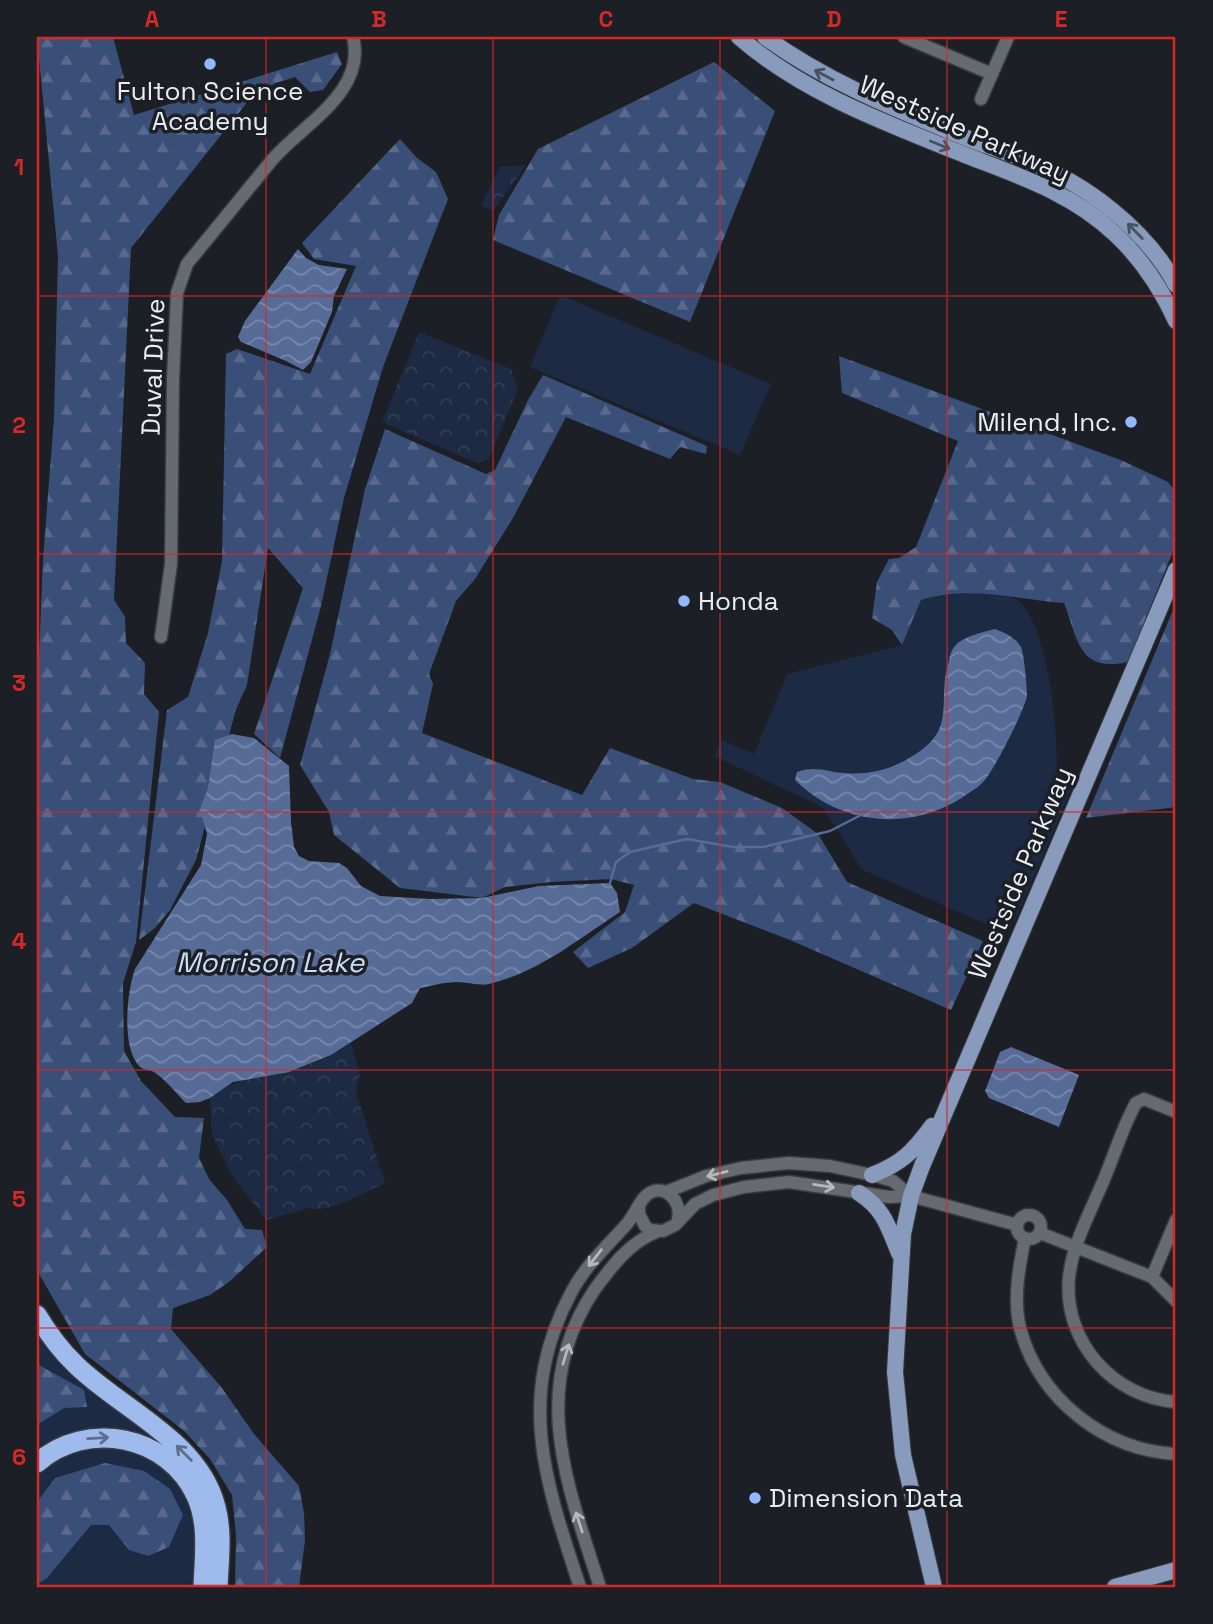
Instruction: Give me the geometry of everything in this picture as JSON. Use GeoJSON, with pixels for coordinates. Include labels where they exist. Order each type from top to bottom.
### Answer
{"type":"FeatureCollection","features":[{"type":"Feature","properties":{"kind":"highway"},"geometry":{"type":"LineString","coordinates":[[37,1315],[62,1351],[77,1366],[171,1441],[195,1464],[216,1507],[220,1540],[218,1587]]}},
{"type":"Feature","properties":{"kind":"highway"},"geometry":{"type":"LineString","coordinates":[[37,1463],[64,1445],[92,1437],[135,1441],[159,1454],[190,1484],[202,1510],[205,1540],[203,1587]]}},
{"type":"Feature","properties":{"kind":"main road","name":"Westside Parkway"},"geometry":{"type":"LineString","coordinates":[[739,37],[769,60],[811,86],[917,135],[1024,176],[1072,203],[1114,233],[1144,265],[1158,285],[1176,321]]}},
{"type":"Feature","properties":{"kind":"main road","name":"Westside Parkway"},"geometry":{"type":"LineString","coordinates":[[765,37],[819,72],[868,97],[1031,162],[1081,189],[1125,220],[1156,255],[1176,285]]}},
{"type":"Feature","properties":{"kind":"main road","name":"Westside Parkway"},"geometry":{"type":"LineString","coordinates":[[934,1587],[911,1496],[897,1413],[895,1372],[901,1256],[911,1195],[1176,570]]}},
{"type":"Feature","properties":{"kind":"main road"},"geometry":{"type":"LineString","coordinates":[[872,1175],[894,1166],[916,1148],[949,1101]]}},
{"type":"Feature","properties":{"kind":"main road"},"geometry":{"type":"LineString","coordinates":[[859,1192],[875,1203],[881,1212],[901,1256]]}},
{"type":"Feature","properties":{"kind":"main road"},"geometry":{"type":"LineString","coordinates":[[1115,1587],[1176,1570]]}},
{"type":"Feature","properties":{"kind":"street","name":"Duval Drive"},"geometry":{"type":"LineString","coordinates":[[161,637],[171,552],[173,379],[177,293],[181,277],[187,264],[286,143],[340,95],[349,80],[356,59],[353,37]]}},
{"type":"Feature","properties":{"kind":"street"},"geometry":{"type":"LineString","coordinates":[[904,37],[992,74]]}},
{"type":"Feature","properties":{"kind":"street"},"geometry":{"type":"LineString","coordinates":[[981,99],[1007,37]]}},
{"type":"Feature","properties":{"kind":"street"},"geometry":{"type":"LineString","coordinates":[[1176,1112],[1144,1099],[1136,1103],[1077,1247],[1069,1279],[1070,1309],[1074,1324],[1102,1368],[1130,1390],[1157,1400],[1176,1402]]}},
{"type":"Feature","properties":{"kind":"street"},"geometry":{"type":"LineString","coordinates":[[580,1587],[544,1466],[539,1422],[539,1392],[543,1367],[556,1325],[573,1289],[596,1255],[628,1223],[642,1200],[652,1192],[666,1192],[706,1176],[741,1168],[789,1163],[830,1166],[872,1175],[893,1181],[911,1195]]}},
{"type":"Feature","properties":{"kind":"street"},"geometry":{"type":"LineString","coordinates":[[600,1587],[562,1463],[558,1394],[573,1332],[589,1298],[610,1267],[633,1245],[656,1232],[669,1229],[696,1203],[713,1195],[744,1187],[789,1182],[889,1196],[911,1195],[1017,1225]]}},
{"type":"Feature","properties":{"kind":"street"},"geometry":{"type":"LineString","coordinates":[[666,1192],[679,1206],[678,1219]]}},
{"type":"Feature","properties":{"kind":"street"},"geometry":{"type":"LineString","coordinates":[[639,1207],[645,1226],[656,1232]]}},
{"type":"Feature","properties":{"kind":"street"},"geometry":{"type":"LineString","coordinates":[[1035,1215],[1041,1225],[1040,1233],[1033,1238],[1025,1238],[1018,1233],[1017,1225],[1023,1216],[1035,1215]]}},
{"type":"Feature","properties":{"kind":"street"},"geometry":{"type":"LineString","coordinates":[[1152,1278],[1176,1220]]}},
{"type":"Feature","properties":{"kind":"street"},"geometry":{"type":"LineString","coordinates":[[1040,1233],[1152,1278],[1176,1301]]}},
{"type":"Feature","properties":{"kind":"street"},"geometry":{"type":"LineString","coordinates":[[1025,1238],[1018,1277],[1017,1304],[1020,1327],[1037,1368],[1072,1412],[1099,1431],[1136,1448],[1176,1454]]}},
{"type":"Feature","properties":{"kind":"street"},"geometry":{"type":"LineString","coordinates":[[539,1422],[558,1422]]}},
{"type":"Feature","properties":{"kind":"green space"},"geometry":{"type":"Polygon","coordinates":[[[37,37],[113,37],[134,115],[337,52],[342,64],[323,90],[310,92],[295,77],[253,95],[131,248],[114,600],[125,617],[126,643],[145,663],[144,694],[159,712],[136,942],[123,983],[124,1051],[141,1081],[175,1117],[204,1118],[199,1158],[209,1179],[227,1200],[245,1229],[262,1230],[267,1247],[229,1282],[210,1295],[173,1308],[171,1329],[222,1388],[254,1434],[299,1486],[305,1540],[299,1587],[235,1587],[236,1535],[232,1495],[210,1459],[183,1430],[85,1354],[38,1272],[37,706],[43,559],[54,418],[58,256],[37,37]]]}},
{"type":"Feature","properties":{"kind":"green space"},"geometry":{"type":"Polygon","coordinates":[[[714,62],[775,111],[690,322],[493,240],[499,215],[538,149],[714,62]]]}},
{"type":"Feature","properties":{"kind":"green space"},"geometry":{"type":"Polygon","coordinates":[[[400,139],[417,158],[436,172],[448,199],[383,367],[344,498],[321,606],[280,758],[254,734],[303,588],[268,548],[247,685],[236,709],[196,860],[170,910],[155,928],[139,940],[167,710],[188,697],[208,633],[222,561],[226,354],[237,349],[310,374],[356,266],[314,259],[302,243],[400,139]]]}},
{"type":"Feature","properties":{"kind":"green space"},"geometry":{"type":"Polygon","coordinates":[[[526,165],[493,211],[481,205],[500,167],[526,165]]]}},
{"type":"Feature","properties":{"kind":"green space"},"geometry":{"type":"Polygon","coordinates":[[[560,295],[771,384],[740,455],[530,367],[560,295]]]}},
{"type":"Feature","properties":{"kind":"green space"},"geometry":{"type":"Polygon","coordinates":[[[419,332],[511,369],[518,388],[489,459],[477,463],[382,422],[419,332]]]}},
{"type":"Feature","properties":{"kind":"green space"},"geometry":{"type":"Polygon","coordinates":[[[839,356],[1123,461],[1168,482],[1176,492],[1176,544],[1128,662],[1111,664],[1089,658],[1077,640],[1064,603],[974,593],[921,600],[902,645],[892,630],[872,618],[877,582],[889,559],[899,558],[916,547],[958,441],[842,393],[839,356]]]}},
{"type":"Feature","properties":{"kind":"green space"},"geometry":{"type":"Polygon","coordinates":[[[543,375],[707,446],[706,454],[680,447],[670,459],[566,417],[513,518],[475,579],[456,601],[429,674],[433,684],[422,733],[582,795],[610,748],[693,779],[720,782],[782,808],[818,834],[847,882],[983,941],[951,1010],[790,940],[694,903],[632,948],[588,968],[573,952],[625,912],[634,885],[611,879],[551,882],[505,887],[482,898],[400,888],[334,835],[329,812],[300,765],[330,654],[365,489],[385,429],[486,474],[495,470],[528,400],[543,375]]]}},
{"type":"Feature","properties":{"kind":"green space"},"geometry":{"type":"Polygon","coordinates":[[[941,594],[1004,594],[1016,599],[1027,611],[1036,630],[1049,679],[1056,731],[1057,771],[1074,783],[1015,920],[995,928],[861,869],[820,806],[714,756],[722,740],[754,754],[787,674],[902,645],[921,600],[941,594]]]}},
{"type":"Feature","properties":{"kind":"green space"},"geometry":{"type":"Polygon","coordinates":[[[1176,603],[1176,807],[1086,818],[1176,603]]]}},
{"type":"Feature","properties":{"kind":"green space"},"geometry":{"type":"Polygon","coordinates":[[[351,1043],[360,1074],[356,1092],[385,1183],[337,1205],[309,1208],[266,1220],[231,1174],[212,1134],[210,1098],[237,1082],[312,1064],[351,1043]]]}},
{"type":"Feature","properties":{"kind":"green space"},"geometry":{"type":"Polygon","coordinates":[[[37,1321],[168,1444],[164,1451],[154,1442],[37,1454],[37,1321]]]}},
{"type":"Feature","properties":{"kind":"green space"},"geometry":{"type":"Polygon","coordinates":[[[37,1364],[84,1390],[87,1407],[64,1408],[37,1425],[37,1364]]]}},
{"type":"Feature","properties":{"kind":"green space"},"geometry":{"type":"Polygon","coordinates":[[[85,1444],[121,1444],[159,1459],[182,1485],[197,1518],[198,1556],[190,1587],[37,1587],[91,1525],[109,1525],[129,1550],[148,1556],[55,1478],[37,1502],[37,1472],[85,1444]]]}},
{"type":"Feature","properties":{"kind":"green space"},"geometry":{"type":"Polygon","coordinates":[[[105,1463],[144,1471],[170,1489],[183,1515],[169,1547],[148,1556],[129,1550],[109,1525],[91,1525],[47,1578],[37,1584],[37,1502],[55,1478],[105,1463]]]}},
{"type":"Feature","properties":{"kind":"water"},"geometry":{"type":"Polygon","coordinates":[[[298,249],[306,258],[319,265],[347,269],[334,296],[332,312],[311,362],[303,370],[241,342],[238,337],[245,321],[298,249]]]}},
{"type":"Feature","properties":{"kind":"water"},"geometry":{"type":"Polygon","coordinates":[[[995,629],[1013,638],[1021,647],[1027,695],[1002,752],[989,775],[977,787],[942,808],[898,819],[854,814],[833,807],[795,780],[797,772],[810,769],[855,774],[876,771],[896,765],[924,748],[939,730],[942,720],[945,676],[953,650],[964,639],[995,629]]]}},
{"type":"Feature","properties":{"kind":"water","name":"Morrison Lake"},"geometry":{"type":"Polygon","coordinates":[[[232,734],[254,738],[289,766],[291,822],[294,847],[299,856],[309,861],[339,863],[347,868],[361,886],[380,896],[482,898],[539,886],[610,883],[617,893],[620,912],[525,972],[489,984],[452,982],[420,988],[412,1003],[331,1055],[289,1072],[233,1082],[210,1098],[186,1103],[158,1075],[139,1066],[133,1057],[128,1032],[128,1004],[135,969],[201,865],[207,834],[200,809],[208,788],[215,740],[232,734]]]}},
{"type":"Feature","properties":{"kind":"water"},"geometry":{"type":"Polygon","coordinates":[[[1011,1047],[1079,1075],[1059,1127],[989,1098],[985,1091],[1000,1052],[1011,1047]]]}},
{"type":"Feature","properties":{"kind":"waterway"},"geometry":{"type":"LineString","coordinates":[[610,883],[616,862],[630,852],[687,839],[733,847],[763,847],[830,831],[861,815]]}},
{"type":"Feature","properties":{"kind":"place","name":"Fulton Science Academy"},"geometry":{"type":"Point","coordinates":[210,64]}},
{"type":"Feature","properties":{"kind":"place","name":"Milend, Inc."},"geometry":{"type":"Point","coordinates":[1131,422]}},
{"type":"Feature","properties":{"kind":"place","name":"Honda"},"geometry":{"type":"Point","coordinates":[684,601]}},
{"type":"Feature","properties":{"kind":"place","name":"Dimension Data"},"geometry":{"type":"Point","coordinates":[755,1498]}}]}
